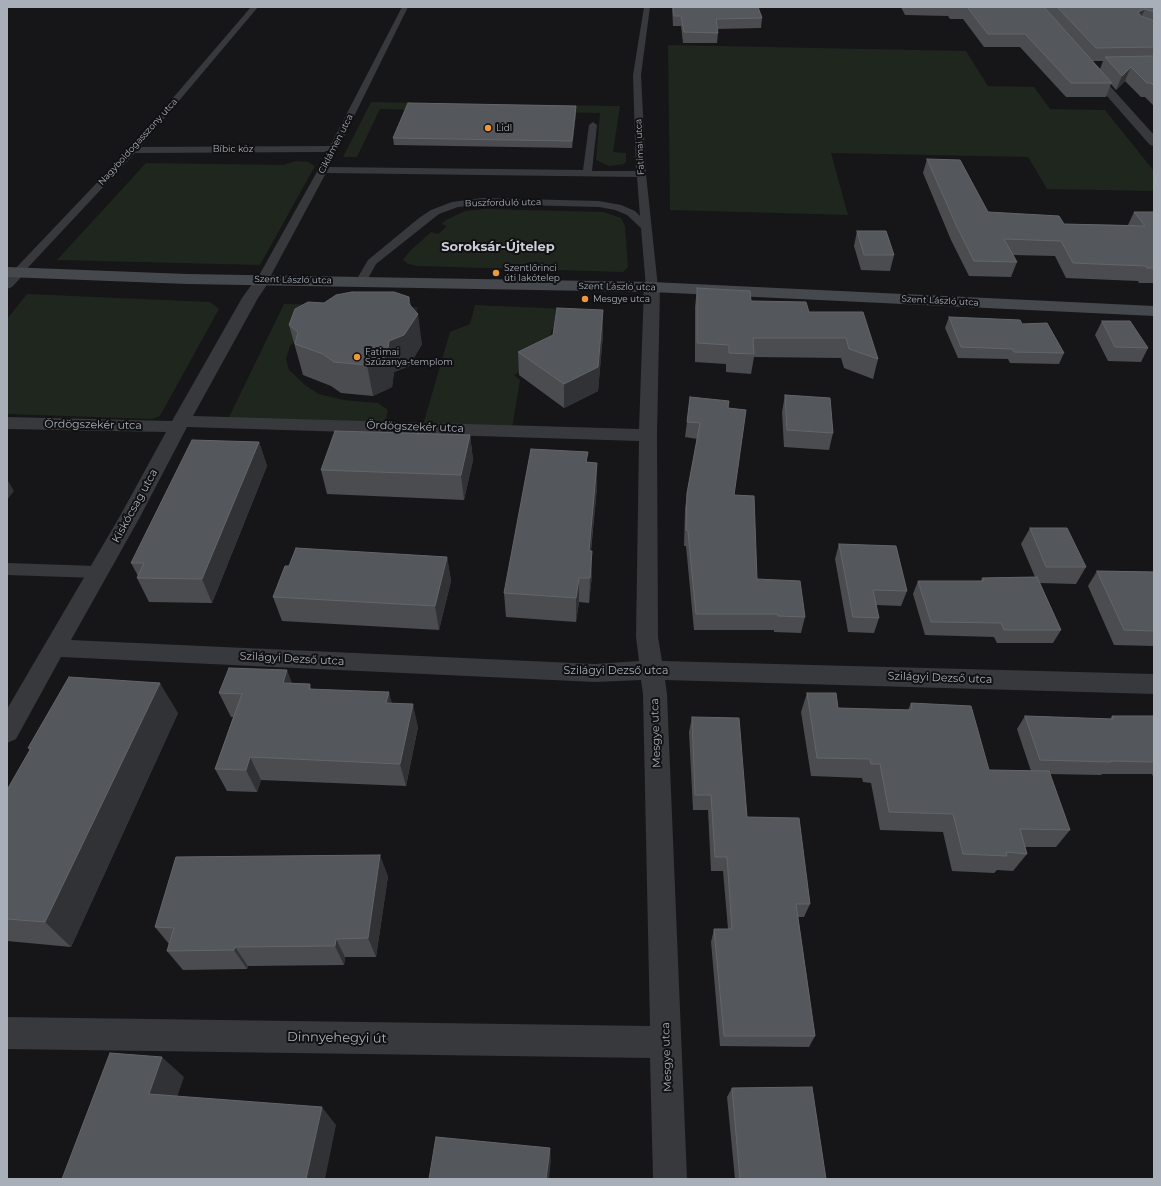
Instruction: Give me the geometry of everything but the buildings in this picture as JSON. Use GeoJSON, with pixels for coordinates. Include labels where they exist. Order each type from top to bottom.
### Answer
{"type":"FeatureCollection","features":[{"type":"Feature","properties":{"kind":"street"},"geometry":{"type":"LineString","coordinates":[[1101,66],[1083,63],[1154,142]]}},
{"type":"Feature","properties":{"kind":"street","name":"Szent László utca"},"geometry":{"type":"LineString","coordinates":[[10,276],[263,279],[652,287],[1154,311]]}},
{"type":"Feature","properties":{"kind":"street","name":"Kiskócsag utca"},"geometry":{"type":"LineString","coordinates":[[7,732],[97,572],[130,517],[250,298],[263,279]]}},
{"type":"Feature","properties":{"kind":"street","name":"Mesgye utca"},"geometry":{"type":"LineString","coordinates":[[652,287],[648,435],[647,637],[655,694],[670,1179]]}},
{"type":"Feature","properties":{"kind":"street","name":"Ördögszekér utca"},"geometry":{"type":"LineString","coordinates":[[7,423],[180,424],[648,435]]}},
{"type":"Feature","properties":{"kind":"street","name":"Szilágyi Dezső utca"},"geometry":{"type":"LineString","coordinates":[[54,648],[595,673],[652,670],[1154,684]]}},
{"type":"Feature","properties":{"kind":"street","name":"Dinnyehegyi út"},"geometry":{"type":"LineString","coordinates":[[7,1033],[666,1042]]}},
{"type":"Feature","properties":{"kind":"lane","name":"Nagyboldogasszony utca"},"geometry":{"type":"LineString","coordinates":[[10,276],[134,150],[255,7]]}},
{"type":"Feature","properties":{"kind":"lane","name":"Ciklámen utca"},"geometry":{"type":"LineString","coordinates":[[263,279],[323,170],[405,7]]}},
{"type":"Feature","properties":{"kind":"lane","name":"Fatimai utca"},"geometry":{"type":"LineString","coordinates":[[647,7],[638,76],[641,174],[652,287]]}},
{"type":"Feature","properties":{"kind":"lane"},"geometry":{"type":"LineString","coordinates":[[587,173],[593,126]]}},
{"type":"Feature","properties":{"kind":"lane","name":"Bíbic köz"},"geometry":{"type":"LineString","coordinates":[[134,150],[333,149]]}},
{"type":"Feature","properties":{"kind":"lane"},"geometry":{"type":"LineString","coordinates":[[323,170],[641,174]]}},
{"type":"Feature","properties":{"kind":"lane","name":"Buszforduló utca"},"geometry":{"type":"LineString","coordinates":[[361,282],[372,262],[423,220],[436,212],[456,204],[482,201],[599,204],[617,207],[631,213],[645,226]]}},
{"type":"Feature","properties":{"kind":"lane"},"geometry":{"type":"LineString","coordinates":[[7,569],[97,572]]}},
{"type":"Feature","properties":{"kind":"shaded area"},"geometry":{"type":"Polygon","coordinates":[[[668,45],[966,51],[988,86],[1034,87],[1050,109],[1105,110],[1154,171],[1154,191],[1047,189],[1028,157],[831,153],[848,215],[670,210],[668,45]]]}},
{"type":"Feature","properties":{"kind":"shaded area"},"geometry":{"type":"Polygon","coordinates":[[[371,102],[620,106],[613,152],[626,153],[626,162],[624,164],[609,166],[596,160],[600,113],[380,109],[357,157],[343,157],[371,102]]]}},
{"type":"Feature","properties":{"kind":"shaded area"},"geometry":{"type":"Polygon","coordinates":[[[296,161],[308,162],[315,166],[260,265],[57,260],[146,163],[283,165],[296,161]]]}},
{"type":"Feature","properties":{"kind":"shaded area"},"geometry":{"type":"Polygon","coordinates":[[[486,209],[604,212],[621,218],[625,226],[628,267],[623,272],[418,266],[408,264],[403,260],[410,251],[431,232],[438,234],[447,226],[441,224],[446,220],[465,211],[486,209]]]}},
{"type":"Feature","properties":{"kind":"shaded area"},"geometry":{"type":"Polygon","coordinates":[[[27,294],[210,302],[219,309],[160,416],[152,419],[7,414],[7,319],[27,294]]]}},
{"type":"Feature","properties":{"kind":"shaded area"},"geometry":{"type":"Polygon","coordinates":[[[284,304],[418,307],[414,319],[302,334],[290,346],[286,359],[289,370],[305,385],[319,394],[344,400],[378,403],[388,410],[385,423],[228,419],[284,304]]]}},
{"type":"Feature","properties":{"kind":"shaded area"},"geometry":{"type":"Polygon","coordinates":[[[475,305],[591,310],[590,329],[552,329],[546,358],[514,375],[520,380],[512,428],[423,425],[450,332],[470,324],[475,305]]]}},
{"type":"Feature","properties":{"kind":"place","name":"Lidl"},"geometry":{"type":"Point","coordinates":[488,128]}},
{"type":"Feature","properties":{"kind":"place","name":"Szentlőrinci úti lakótelep"},"geometry":{"type":"Point","coordinates":[496,273]}},
{"type":"Feature","properties":{"kind":"place","name":"Mesgye utca"},"geometry":{"type":"Point","coordinates":[585,299]}},
{"type":"Feature","properties":{"kind":"place","name":"Fatimai Szűzanya-templom"},"geometry":{"type":"Point","coordinates":[357,357]}},
{"type":"Feature","properties":{"kind":"district","name":"Soroksár-Újtelep"},"geometry":{"type":"Point","coordinates":[498,247]}}]}
